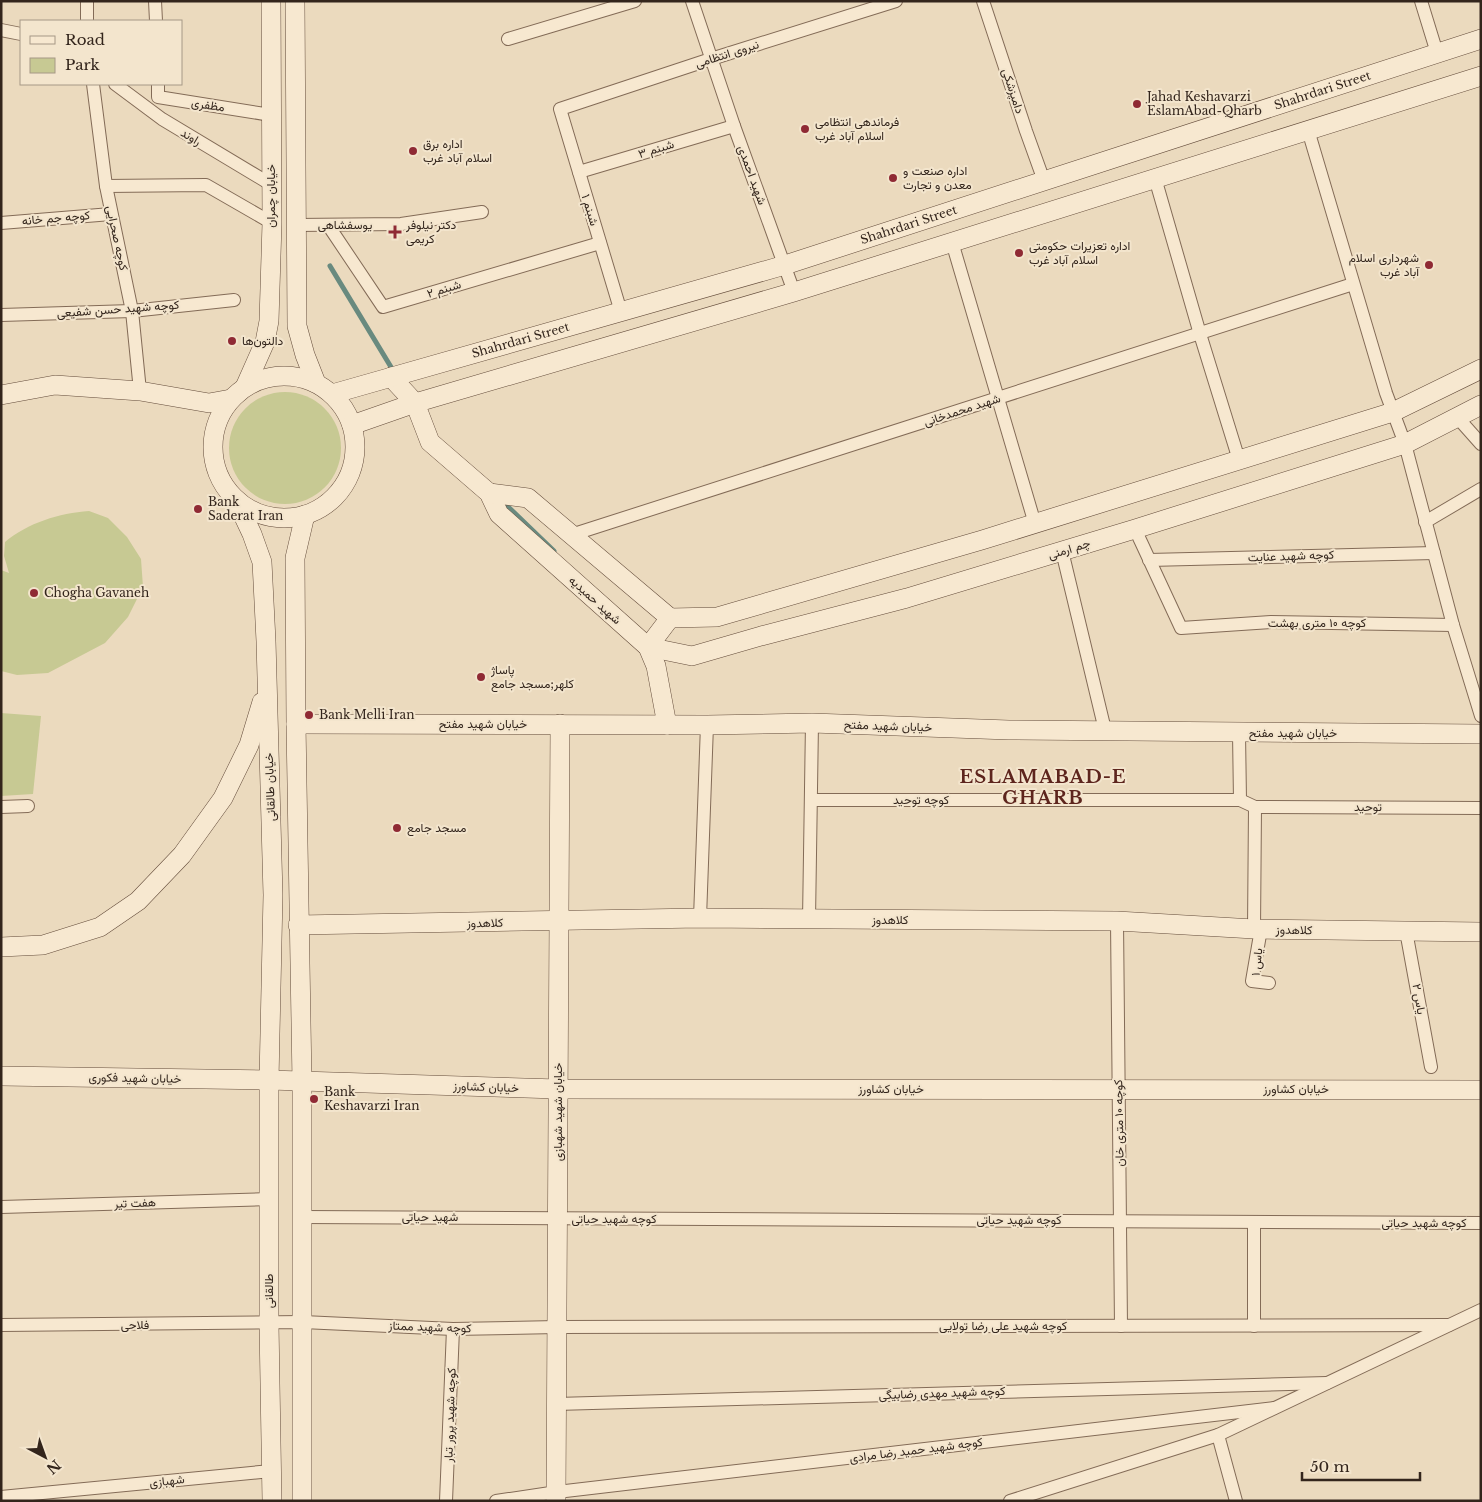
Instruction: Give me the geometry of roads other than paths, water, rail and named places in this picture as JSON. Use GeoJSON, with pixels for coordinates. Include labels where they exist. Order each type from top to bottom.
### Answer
{"type":"FeatureCollection","features":[{"type":"Feature","properties":{"kind":"street"},"geometry":{"type":"LineString","coordinates":[[87,1],[87,20]]}},
{"type":"Feature","properties":{"kind":"street"},"geometry":{"type":"LineString","coordinates":[[155,1],[156,20]]}},
{"type":"Feature","properties":{"kind":"street","name":"خیابان چمران"},"geometry":{"type":"LineString","coordinates":[[238,393],[265,342],[269,321],[272,223],[271,1]]}},
{"type":"Feature","properties":{"kind":"street","name":"خیابان چمران"},"geometry":{"type":"LineString","coordinates":[[295,1],[297,326],[305,355],[324,388]]}},
{"type":"Feature","properties":{"kind":"street"},"geometry":{"type":"LineString","coordinates":[[508,38],[635,1]]}},
{"type":"Feature","properties":{"kind":"street","name":"شهید احمدی"},"geometry":{"type":"LineString","coordinates":[[692,1],[734,126],[794,292]]}},
{"type":"Feature","properties":{"kind":"street","name":"نیروی انتظامی"},"geometry":{"type":"LineString","coordinates":[[560,109],[896,1]]}},
{"type":"Feature","properties":{"kind":"street","name":"دامپزشکی"},"geometry":{"type":"LineString","coordinates":[[983,1],[1044,180]]}},
{"type":"Feature","properties":{"kind":"street"},"geometry":{"type":"LineString","coordinates":[[1421,1],[1437,53]]}},
{"type":"Feature","properties":{"kind":"street"},"geometry":{"type":"LineString","coordinates":[[1,30],[20,34]]}},
{"type":"Feature","properties":{"kind":"street","name":"Shahrdari Street"},"geometry":{"type":"LineString","coordinates":[[324,388],[390,377],[785,265],[1481,40]]}},
{"type":"Feature","properties":{"kind":"street"},"geometry":{"type":"LineString","coordinates":[[352,425],[416,403],[794,292],[1481,76]]}},
{"type":"Feature","properties":{"kind":"street","name":"کوچه صحرایی"},"geometry":{"type":"LineString","coordinates":[[93,85],[106,186],[132,311],[140,392]]}},
{"type":"Feature","properties":{"kind":"street","name":"راوند"},"geometry":{"type":"LineString","coordinates":[[116,85],[162,120],[272,186]]}},
{"type":"Feature","properties":{"kind":"street","name":"مظفری"},"geometry":{"type":"LineString","coordinates":[[158,85],[158,97],[271,116]]}},
{"type":"Feature","properties":{"kind":"street","name":"شبنم ۱"},"geometry":{"type":"LineString","coordinates":[[560,109],[621,312]]}},
{"type":"Feature","properties":{"kind":"street","name":"شبنم ۳"},"geometry":{"type":"LineString","coordinates":[[579,172],[734,126]]}},
{"type":"Feature","properties":{"kind":"street"},"geometry":{"type":"LineString","coordinates":[[1308,130],[1386,393],[1405,444],[1453,625],[1476,678],[1481,716]]}},
{"type":"Feature","properties":{"kind":"street"},"geometry":{"type":"LineString","coordinates":[[1155,178],[1239,460]]}},
{"type":"Feature","properties":{"kind":"street"},"geometry":{"type":"LineString","coordinates":[[106,186],[206,185],[272,223]]}},
{"type":"Feature","properties":{"kind":"street","name":"یوسفشاهی"},"geometry":{"type":"LineString","coordinates":[[296,225],[401,224],[482,212]]}},
{"type":"Feature","properties":{"kind":"street","name":"کوچه جم خانه"},"geometry":{"type":"LineString","coordinates":[[1,223],[111,214]]}},
{"type":"Feature","properties":{"kind":"street","name":"شبنم ۲"},"geometry":{"type":"LineString","coordinates":[[328,225],[383,307],[600,243]]}},
{"type":"Feature","properties":{"kind":"street"},"geometry":{"type":"LineString","coordinates":[[952,242],[1035,524]]}},
{"type":"Feature","properties":{"kind":"street","name":"شهید محمدخانی"},"geometry":{"type":"LineString","coordinates":[[572,535],[1353,284]]}},
{"type":"Feature","properties":{"kind":"street","name":"کوچه شهید حسن شفیعی"},"geometry":{"type":"LineString","coordinates":[[1,315],[132,311],[234,300]]}},
{"type":"Feature","properties":{"kind":"street"},"geometry":{"type":"LineString","coordinates":[[489,493],[528,498],[670,618],[717,617],[1035,524],[1393,412],[1481,368]]}},
{"type":"Feature","properties":{"kind":"street"},"geometry":{"type":"LineString","coordinates":[[1,396],[55,385],[140,392],[209,403],[238,393],[262,379],[280,375],[299,377],[324,388],[344,408],[352,425],[355,443],[353,462],[347,479],[336,494],[322,507],[305,515],[287,518],[268,516],[251,510],[236,500],[223,485],[216,469],[212,450],[214,432],[220,414],[238,393]]}},
{"type":"Feature","properties":{"kind":"street"},"geometry":{"type":"LineString","coordinates":[[390,377],[416,403]]}},
{"type":"Feature","properties":{"kind":"street","name":"شهید حمیدیه"},"geometry":{"type":"LineString","coordinates":[[416,403],[430,442],[489,493],[499,514],[648,647],[656,666],[667,725]]}},
{"type":"Feature","properties":{"kind":"street","name":"چم ارمنی"},"geometry":{"type":"LineString","coordinates":[[648,647],[692,656],[907,598],[1405,444],[1481,405]]}},
{"type":"Feature","properties":{"kind":"street"},"geometry":{"type":"LineString","coordinates":[[1457,417],[1481,444]]}},
{"type":"Feature","properties":{"kind":"street"},"geometry":{"type":"LineString","coordinates":[[1425,522],[1481,489]]}},
{"type":"Feature","properties":{"kind":"street","name":"خیابان طالقانی"},"geometry":{"type":"LineString","coordinates":[[236,500],[252,534],[262,562],[264,596],[273,895],[269,1080]]}},
{"type":"Feature","properties":{"kind":"street","name":"خیابان طالقانی"},"geometry":{"type":"LineString","coordinates":[[302,1082],[298,925],[295,558],[305,515]]}},
{"type":"Feature","properties":{"kind":"street"},"geometry":{"type":"LineString","coordinates":[[1135,529],[1149,560]]}},
{"type":"Feature","properties":{"kind":"street"},"geometry":{"type":"LineString","coordinates":[[1062,551],[1105,730]]}},
{"type":"Feature","properties":{"kind":"street","name":"کوچه شهید عنایت"},"geometry":{"type":"LineString","coordinates":[[1149,560],[1434,553]]}},
{"type":"Feature","properties":{"kind":"street","name":"کوچه ۱۰ متری بهشت"},"geometry":{"type":"LineString","coordinates":[[1149,560],[1181,628],[1271,622],[1453,625]]}},
{"type":"Feature","properties":{"kind":"street"},"geometry":{"type":"LineString","coordinates":[[264,596],[269,589],[282,585],[290,588],[295,596]]}},
{"type":"Feature","properties":{"kind":"street"},"geometry":{"type":"LineString","coordinates":[[648,647],[670,618]]}},
{"type":"Feature","properties":{"kind":"street"},"geometry":{"type":"LineString","coordinates":[[1,948],[43,946],[100,927],[138,901],[182,855],[223,798],[249,745],[267,689]]}},
{"type":"Feature","properties":{"kind":"street"},"geometry":{"type":"LineString","coordinates":[[809,920],[812,723]]}},
{"type":"Feature","properties":{"kind":"street","name":"خیابان شهید مفتح"},"geometry":{"type":"LineString","coordinates":[[296,724],[707,725],[812,723],[1009,730],[1481,734]]}},
{"type":"Feature","properties":{"kind":"street","name":"خیابان شهید شهبازی"},"geometry":{"type":"LineString","coordinates":[[556,1496],[560,724]]}},
{"type":"Feature","properties":{"kind":"street"},"geometry":{"type":"LineString","coordinates":[[700,918],[707,725]]}},
{"type":"Feature","properties":{"kind":"street"},"geometry":{"type":"LineString","coordinates":[[1238,733],[1240,800],[1255,807],[1257,929]]}},
{"type":"Feature","properties":{"kind":"street","name":"کوچه توحید"},"geometry":{"type":"LineString","coordinates":[[811,800],[1240,800]]}},
{"type":"Feature","properties":{"kind":"street"},"geometry":{"type":"LineString","coordinates":[[1,807],[28,806]]}},
{"type":"Feature","properties":{"kind":"street","name":"توحید"},"geometry":{"type":"LineString","coordinates":[[1255,807],[1481,808]]}},
{"type":"Feature","properties":{"kind":"street","name":"کلاهدوز"},"geometry":{"type":"LineString","coordinates":[[298,925],[559,922],[700,918],[1117,921],[1257,929],[1481,932]]}},
{"type":"Feature","properties":{"kind":"street","name":"کوچه ۱۰ متری خان"},"geometry":{"type":"LineString","coordinates":[[1117,921],[1121,1326]]}},
{"type":"Feature","properties":{"kind":"street","name":"یاس ۱"},"geometry":{"type":"LineString","coordinates":[[1257,929],[1252,980],[1269,983]]}},
{"type":"Feature","properties":{"kind":"street","name":"یاس ۲"},"geometry":{"type":"LineString","coordinates":[[1406,931],[1431,1067]]}},
{"type":"Feature","properties":{"kind":"street","name":"خیابان شهید فکوری"},"geometry":{"type":"LineString","coordinates":[[1,1076],[302,1082]]}},
{"type":"Feature","properties":{"kind":"street","name":"طالقانی"},"geometry":{"type":"LineString","coordinates":[[269,1080],[269,1324],[272,1501]]}},
{"type":"Feature","properties":{"kind":"street"},"geometry":{"type":"LineString","coordinates":[[302,1082],[302,1501]]}},
{"type":"Feature","properties":{"kind":"street","name":"خیابان کشاورز"},"geometry":{"type":"LineString","coordinates":[[302,1082],[558,1089],[1481,1090]]}},
{"type":"Feature","properties":{"kind":"street","name":"هفت تیر"},"geometry":{"type":"LineString","coordinates":[[1,1207],[269,1199]]}},
{"type":"Feature","properties":{"kind":"street","name":"شهید حیاتی"},"geometry":{"type":"LineString","coordinates":[[302,1217],[557,1218]]}},
{"type":"Feature","properties":{"kind":"street","name":"کوچه شهید حیاتی"},"geometry":{"type":"LineString","coordinates":[[557,1218],[1481,1223]]}},
{"type":"Feature","properties":{"kind":"street"},"geometry":{"type":"LineString","coordinates":[[1254,1222],[1254,1326]]}},
{"type":"Feature","properties":{"kind":"street"},"geometry":{"type":"LineString","coordinates":[[1010,1501],[1218,1435],[1481,1310]]}},
{"type":"Feature","properties":{"kind":"street","name":"کوچه شهید ممتاز"},"geometry":{"type":"LineString","coordinates":[[269,1324],[303,1322],[453,1329],[557,1327]]}},
{"type":"Feature","properties":{"kind":"street","name":"فلاحی"},"geometry":{"type":"LineString","coordinates":[[1,1325],[269,1324]]}},
{"type":"Feature","properties":{"kind":"street","name":"کوچه شهید علی رضا تولایی"},"geometry":{"type":"LineString","coordinates":[[557,1327],[1449,1325]]}},
{"type":"Feature","properties":{"kind":"street","name":"کوچه شهید پرور تبار"},"geometry":{"type":"LineString","coordinates":[[446,1501],[453,1329]]}},
{"type":"Feature","properties":{"kind":"street","name":"کوچه شهید مهدی رضابیگی"},"geometry":{"type":"LineString","coordinates":[[556,1404],[1327,1383]]}},
{"type":"Feature","properties":{"kind":"street","name":"کوچه شهید حمید رضا مرادی"},"geometry":{"type":"LineString","coordinates":[[496,1501],[556,1496],[1274,1408]]}},
{"type":"Feature","properties":{"kind":"street"},"geometry":{"type":"LineString","coordinates":[[1218,1435],[1236,1501]]}},
{"type":"Feature","properties":{"kind":"street","name":"شهبازی"},"geometry":{"type":"LineString","coordinates":[[1,1497],[63,1496],[271,1471]]}},
{"type":"Feature","properties":{"kind":"waterway"},"geometry":{"type":"LineString","coordinates":[[330,266],[394,372]]}},
{"type":"Feature","properties":{"kind":"waterway"},"geometry":{"type":"LineString","coordinates":[[501,500],[554,551]]}},
{"type":"Feature","properties":{"kind":"place","name":"Jahad Keshavarzi EslamAbad-Qharb"},"geometry":{"type":"Point","coordinates":[1137,104]}},
{"type":"Feature","properties":{"kind":"place","name":"فرماندهی انتظامی اسلام آباد غرب"},"geometry":{"type":"Point","coordinates":[805,129]}},
{"type":"Feature","properties":{"kind":"place","name":"اداره برق اسلام آباد غرب"},"geometry":{"type":"Point","coordinates":[413,151]}},
{"type":"Feature","properties":{"kind":"place","name":"اداره صنعت و معدن و تجارت"},"geometry":{"type":"Point","coordinates":[893,178]}},
{"type":"Feature","properties":{"kind":"place","name":"دکتر نیلوفر کریمی"},"geometry":{"type":"Point","coordinates":[395,232]}},
{"type":"Feature","properties":{"kind":"place","name":"اداره تعزیرات حکومتی اسلام آباد غرب"},"geometry":{"type":"Point","coordinates":[1019,253]}},
{"type":"Feature","properties":{"kind":"place","name":"شهرداری اسلام آباد غرب"},"geometry":{"type":"Point","coordinates":[1429,265]}},
{"type":"Feature","properties":{"kind":"place","name":"دالتون‌ها"},"geometry":{"type":"Point","coordinates":[232,341]}},
{"type":"Feature","properties":{"kind":"place","name":"Bank Saderat Iran"},"geometry":{"type":"Point","coordinates":[198,509]}},
{"type":"Feature","properties":{"kind":"place","name":"Chogha Gavaneh"},"geometry":{"type":"Point","coordinates":[34,593]}},
{"type":"Feature","properties":{"kind":"place","name":"پاساژ کلهر;مسجد جامع"},"geometry":{"type":"Point","coordinates":[481,677]}},
{"type":"Feature","properties":{"kind":"place","name":"Bank Melli Iran"},"geometry":{"type":"Point","coordinates":[309,715]}},
{"type":"Feature","properties":{"kind":"place","name":"مسجد جامع"},"geometry":{"type":"Point","coordinates":[397,828]}},
{"type":"Feature","properties":{"kind":"place","name":"Bank Keshavarzi Iran"},"geometry":{"type":"Point","coordinates":[314,1099]}},
{"type":"Feature","properties":{"kind":"district","name":"ESLAMABAD-E GHARB"},"geometry":{"type":"Point","coordinates":[1043,788]}}]}
